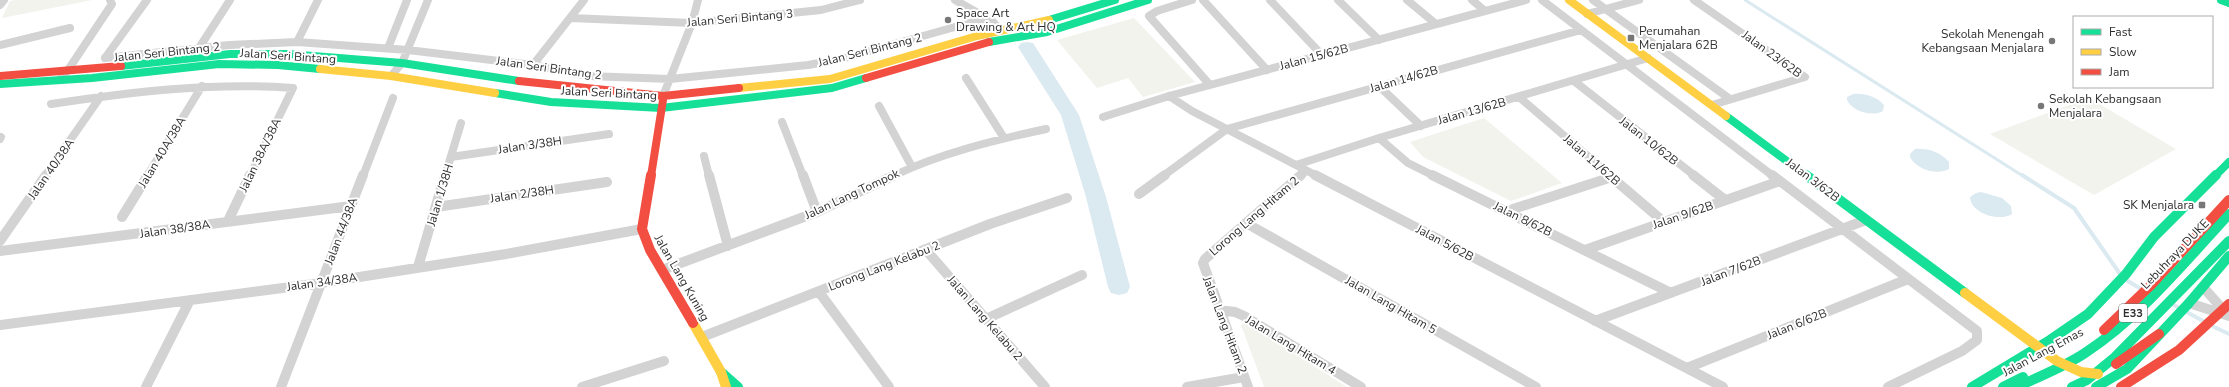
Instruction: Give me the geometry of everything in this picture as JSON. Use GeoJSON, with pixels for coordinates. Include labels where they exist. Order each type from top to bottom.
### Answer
{"type":"FeatureCollection","features":[{"type":"Feature","properties":{"kind":"main road","name":"Jalan Seri Bintang"},"geometry":{"type":"LineString","coordinates":[[0,76],[230,54],[288,54],[402,63],[555,86],[663,96],[830,78],[1001,30],[1041,24],[1115,0]]}},
{"type":"Feature","properties":{"kind":"main road","name":"Jalan Seri Bintang"},"geometry":{"type":"LineString","coordinates":[[0,84],[59,80],[219,64],[278,65],[391,76],[551,102],[661,108],[832,88],[983,43],[1046,32],[1148,0]]}},
{"type":"Feature","properties":{"kind":"main road","name":"Jalan 3/62B"},"geometry":{"type":"LineString","coordinates":[[1568,0],[2057,361]]}},
{"type":"Feature","properties":{"kind":"main road"},"geometry":{"type":"LineString","coordinates":[[2221,0],[2229,3]]}},
{"type":"Feature","properties":{"kind":"main road"},"geometry":{"type":"LineString","coordinates":[[1001,30],[1010,35],[1031,34]]}},
{"type":"Feature","properties":{"kind":"main road","name":"Jalan Lang Kuning"},"geometry":{"type":"LineString","coordinates":[[663,96],[642,230],[645,240],[721,372],[726,387]]}},
{"type":"Feature","properties":{"kind":"main road"},"geometry":{"type":"LineString","coordinates":[[1972,387],[2050,340],[2088,314],[2126,274],[2154,237],[2229,162]]}},
{"type":"Feature","properties":{"kind":"main road","name":"Jalan Lang Emas"},"geometry":{"type":"LineString","coordinates":[[2003,387],[2057,361],[2097,337],[2150,286],[2228,200]]}},
{"type":"Feature","properties":{"kind":"main road","name":"Lebuhraya DUKE"},"geometry":{"type":"LineString","coordinates":[[2017,387],[2084,353],[2116,329],[2150,297],[2229,214]]}},
{"type":"Feature","properties":{"kind":"main road","name":"E33"},"geometry":{"type":"LineString","coordinates":[[2072,387],[2087,380],[2114,357],[2229,241]]}},
{"type":"Feature","properties":{"kind":"main road"},"geometry":{"type":"LineString","coordinates":[[2096,387],[2127,369],[2188,305],[2229,256]]}},
{"type":"Feature","properties":{"kind":"main road"},"geometry":{"type":"LineString","coordinates":[[2121,387],[2141,377],[2188,346],[2207,330],[2229,304]]}},
{"type":"Feature","properties":{"kind":"main road"},"geometry":{"type":"LineString","coordinates":[[2057,361],[2081,372],[2100,373],[2159,334]]}},
{"type":"Feature","properties":{"kind":"main road"},"geometry":{"type":"LineString","coordinates":[[2057,361],[2071,377],[2066,387]]}},
{"type":"Feature","properties":{"kind":"main road","name":"Jalan Lang Kuning"},"geometry":{"type":"LineString","coordinates":[[721,372],[738,387]]}},
{"type":"Feature","properties":{"kind":"street"},"geometry":{"type":"LineString","coordinates":[[0,5],[4,0]]}},
{"type":"Feature","properties":{"kind":"street"},"geometry":{"type":"LineString","coordinates":[[59,80],[68,70],[112,4],[110,0]]}},
{"type":"Feature","properties":{"kind":"street","name":"Jalan Seri Bintang 2"},"geometry":{"type":"LineString","coordinates":[[147,0],[105,58],[199,48],[297,42],[408,50],[532,65],[588,76],[670,79],[808,65],[834,60],[874,51],[987,18]]}},
{"type":"Feature","properties":{"kind":"street"},"geometry":{"type":"LineString","coordinates":[[199,48],[230,0]]}},
{"type":"Feature","properties":{"kind":"street"},"geometry":{"type":"LineString","coordinates":[[297,42],[318,0]]}},
{"type":"Feature","properties":{"kind":"street"},"geometry":{"type":"LineString","coordinates":[[388,48],[407,0]]}},
{"type":"Feature","properties":{"kind":"street"},"geometry":{"type":"LineString","coordinates":[[391,76],[402,63],[428,0]]}},
{"type":"Feature","properties":{"kind":"street"},"geometry":{"type":"LineString","coordinates":[[532,65],[584,0]]}},
{"type":"Feature","properties":{"kind":"street"},"geometry":{"type":"LineString","coordinates":[[663,96],[692,23],[698,0]]}},
{"type":"Feature","properties":{"kind":"street","name":"Jalan Seri Bintang 3"},"geometry":{"type":"LineString","coordinates":[[570,18],[692,23],[821,10],[860,0]]}},
{"type":"Feature","properties":{"kind":"street"},"geometry":{"type":"LineString","coordinates":[[955,0],[987,18],[1001,30]]}},
{"type":"Feature","properties":{"kind":"street"},"geometry":{"type":"LineString","coordinates":[[1192,0],[1157,11],[1149,16],[1210,85]]}},
{"type":"Feature","properties":{"kind":"street"},"geometry":{"type":"LineString","coordinates":[[1202,0],[1267,70]]}},
{"type":"Feature","properties":{"kind":"street"},"geometry":{"type":"LineString","coordinates":[[1270,0],[1322,55]]}},
{"type":"Feature","properties":{"kind":"street"},"geometry":{"type":"LineString","coordinates":[[1338,0],[1379,40]]}},
{"type":"Feature","properties":{"kind":"street"},"geometry":{"type":"LineString","coordinates":[[1408,0],[1436,24]]}},
{"type":"Feature","properties":{"kind":"street"},"geometry":{"type":"LineString","coordinates":[[1472,0],[1485,11]]}},
{"type":"Feature","properties":{"kind":"street","name":"Jalan 15/62B"},"geometry":{"type":"LineString","coordinates":[[1104,117],[1169,96],[1526,0]]}},
{"type":"Feature","properties":{"kind":"street","name":"Jalan 3/62B"},"geometry":{"type":"LineString","coordinates":[[1542,0],[1977,331],[1977,340],[1962,351],[1888,387]]}},
{"type":"Feature","properties":{"kind":"street"},"geometry":{"type":"LineString","coordinates":[[1593,0],[1730,99]]}},
{"type":"Feature","properties":{"kind":"street"},"geometry":{"type":"LineString","coordinates":[[1587,14],[1639,0]]}},
{"type":"Feature","properties":{"kind":"street","name":"Jalan 23/62B"},"geometry":{"type":"LineString","coordinates":[[1694,0],[1806,77],[1730,99]]}},
{"type":"Feature","properties":{"kind":"street"},"geometry":{"type":"LineString","coordinates":[[0,45],[70,28]]}},
{"type":"Feature","properties":{"kind":"street","name":"Jalan 14/62B"},"geometry":{"type":"LineString","coordinates":[[1227,129],[1581,30]]}},
{"type":"Feature","properties":{"kind":"street","name":"Jalan 13/62B"},"geometry":{"type":"LineString","coordinates":[[1296,165],[1379,138],[1648,58]]}},
{"type":"Feature","properties":{"kind":"street"},"geometry":{"type":"LineString","coordinates":[[966,78],[1004,138]]}},
{"type":"Feature","properties":{"kind":"street","name":"Jalan 10/62B"},"geometry":{"type":"LineString","coordinates":[[1574,80],[1725,200]]}},
{"type":"Feature","properties":{"kind":"street","name":"Jalan 38A/38A"},"geometry":{"type":"LineString","coordinates":[[202,86],[255,85],[293,88],[228,221]]}},
{"type":"Feature","properties":{"kind":"street"},"geometry":{"type":"LineString","coordinates":[[51,104],[101,96],[202,86]]}},
{"type":"Feature","properties":{"kind":"street","name":"Jalan 40A/38A"},"geometry":{"type":"LineString","coordinates":[[122,218],[202,86]]}},
{"type":"Feature","properties":{"kind":"street"},"geometry":{"type":"LineString","coordinates":[[1379,86],[1422,126]]}},
{"type":"Feature","properties":{"kind":"street","name":"Jalan 40/38A"},"geometry":{"type":"LineString","coordinates":[[0,241],[101,96]]}},
{"type":"Feature","properties":{"kind":"street","name":"Jalan 5/62B"},"geometry":{"type":"LineString","coordinates":[[1169,96],[1306,171],[1723,387]]}},
{"type":"Feature","properties":{"kind":"street","name":"Jalan 11/62B"},"geometry":{"type":"LineString","coordinates":[[1519,97],[1664,222]]}},
{"type":"Feature","properties":{"kind":"street","name":"Jalan 44/38A"},"geometry":{"type":"LineString","coordinates":[[281,387],[393,98]]}},
{"type":"Feature","properties":{"kind":"street"},"geometry":{"type":"LineString","coordinates":[[1712,105],[1730,99]]}},
{"type":"Feature","properties":{"kind":"street"},"geometry":{"type":"LineString","coordinates":[[879,106],[912,167]]}},
{"type":"Feature","properties":{"kind":"street"},"geometry":{"type":"LineString","coordinates":[[782,122],[817,212]]}},
{"type":"Feature","properties":{"kind":"street","name":"Jalan 1/38H"},"geometry":{"type":"LineString","coordinates":[[418,267],[461,123]]}},
{"type":"Feature","properties":{"kind":"street","name":"Jalan Lang Tompok"},"geometry":{"type":"LineString","coordinates":[[662,270],[817,212],[912,167],[1004,138],[1046,129]]}},
{"type":"Feature","properties":{"kind":"street"},"geometry":{"type":"LineString","coordinates":[[1139,194],[1227,129]]}},
{"type":"Feature","properties":{"kind":"street","name":"Jalan 3/38H"},"geometry":{"type":"LineString","coordinates":[[451,157],[609,134]]}},
{"type":"Feature","properties":{"kind":"street","name":"Jalan 8/62B"},"geometry":{"type":"LineString","coordinates":[[1379,138],[1398,156],[1408,163],[1672,293]]}},
{"type":"Feature","properties":{"kind":"street"},"geometry":{"type":"LineString","coordinates":[[704,156],[728,246]]}},
{"type":"Feature","properties":{"kind":"street","name":"Lorong Lang Hitam 2"},"geometry":{"type":"LineString","coordinates":[[1203,263],[1205,259],[1306,171]]}},
{"type":"Feature","properties":{"kind":"street"},"geometry":{"type":"LineString","coordinates":[[1508,211],[1612,177]]}},
{"type":"Feature","properties":{"kind":"street","name":"Jalan 9/62B"},"geometry":{"type":"LineString","coordinates":[[1585,250],[1780,181]]}},
{"type":"Feature","properties":{"kind":"street","name":"Jalan 2/38H"},"geometry":{"type":"LineString","coordinates":[[436,207],[607,182]]}},
{"type":"Feature","properties":{"kind":"street","name":"Lorong Lang Kelabu 2"},"geometry":{"type":"LineString","coordinates":[[702,337],[990,224],[1067,198]]}},
{"type":"Feature","properties":{"kind":"street","name":"Jalan 38/38A"},"geometry":{"type":"LineString","coordinates":[[0,251],[351,206]]}},
{"type":"Feature","properties":{"kind":"street","name":"Jalan 7/62B"},"geometry":{"type":"LineString","coordinates":[[1595,321],[1866,220]]}},
{"type":"Feature","properties":{"kind":"street","name":"Jalan Lang Hitam 5"},"geometry":{"type":"LineString","coordinates":[[1246,223],[1536,387]]}},
{"type":"Feature","properties":{"kind":"street","name":"Jalan 34/38A"},"geometry":{"type":"LineString","coordinates":[[0,325],[321,283],[642,230]]}},
{"type":"Feature","properties":{"kind":"street","name":"Jalan Lang Kelabu 2"},"geometry":{"type":"LineString","coordinates":[[926,250],[1045,387]]}},
{"type":"Feature","properties":{"kind":"street","name":"Jalan Lang Hitam 2"},"geometry":{"type":"LineString","coordinates":[[1203,263],[1246,382]]}},
{"type":"Feature","properties":{"kind":"street"},"geometry":{"type":"LineString","coordinates":[[986,320],[1082,275]]}},
{"type":"Feature","properties":{"kind":"street","name":"Jalan 6/62B"},"geometry":{"type":"LineString","coordinates":[[1687,368],[1908,279]]}},
{"type":"Feature","properties":{"kind":"street"},"geometry":{"type":"LineString","coordinates":[[2204,287],[2229,316]]}},
{"type":"Feature","properties":{"kind":"street"},"geometry":{"type":"LineString","coordinates":[[819,292],[889,387]]}},
{"type":"Feature","properties":{"kind":"street"},"geometry":{"type":"LineString","coordinates":[[146,387],[190,300]]}},
{"type":"Feature","properties":{"kind":"street"},"geometry":{"type":"LineString","coordinates":[[2188,305],[2229,316]]}},
{"type":"Feature","properties":{"kind":"street","name":"Jalan Lang Hitam 4"},"geometry":{"type":"LineString","coordinates":[[1219,310],[1235,312],[1244,316],[1361,387]]}},
{"type":"Feature","properties":{"kind":"street"},"geometry":{"type":"LineString","coordinates":[[582,387],[664,361]]}},
{"type":"Feature","properties":{"kind":"street"},"geometry":{"type":"LineString","coordinates":[[1187,387],[1202,383],[1246,382]]}},
{"type":"Feature","properties":{"kind":"shaded area"},"geometry":{"type":"Polygon","coordinates":[[[92,0],[2,18],[10,1],[92,0]]]}},
{"type":"Feature","properties":{"kind":"shaded area"},"geometry":{"type":"Polygon","coordinates":[[[1134,18],[1195,82],[1143,97],[1128,78],[1097,88],[1057,40],[1134,18]]]}},
{"type":"Feature","properties":{"kind":"shaded area"},"geometry":{"type":"Polygon","coordinates":[[[1853,94],[1874,97],[1884,105],[1883,111],[1874,114],[1863,112],[1854,108],[1847,100],[1847,97],[1853,94]]]}},
{"type":"Feature","properties":{"kind":"shaded area"},"geometry":{"type":"Polygon","coordinates":[[[2089,98],[2176,149],[2094,195],[1990,134],[2089,98]]]}},
{"type":"Feature","properties":{"kind":"shaded area"},"geometry":{"type":"Polygon","coordinates":[[[1484,118],[1562,183],[1511,201],[1423,157],[1410,142],[1484,118]]]}},
{"type":"Feature","properties":{"kind":"shaded area"},"geometry":{"type":"Polygon","coordinates":[[[1915,149],[1925,149],[1938,153],[1949,162],[1949,169],[1939,172],[1922,168],[1910,157],[1910,154],[1915,149]]]}},
{"type":"Feature","properties":{"kind":"shaded area"},"geometry":{"type":"Polygon","coordinates":[[[1981,192],[2002,198],[2011,206],[2012,214],[1994,217],[1975,208],[1970,197],[1981,192]]]}},
{"type":"Feature","properties":{"kind":"shaded area"},"geometry":{"type":"Polygon","coordinates":[[[1244,322],[1347,387],[1264,387],[1241,325],[1244,322]]]}},
{"type":"Feature","properties":{"kind":"waterway"},"geometry":{"type":"LineString","coordinates":[[1745,0],[2023,176]]}},
{"type":"Feature","properties":{"kind":"waterway"},"geometry":{"type":"LineString","coordinates":[[1027,47],[1070,115],[1096,197],[1119,287]]}},
{"type":"Feature","properties":{"kind":"waterway"},"geometry":{"type":"LineString","coordinates":[[2022,175],[2074,208],[2120,274]]}},
{"type":"Feature","properties":{"kind":"waterway"},"geometry":{"type":"LineString","coordinates":[[2126,280],[2143,290]]}},
{"type":"Feature","properties":{"kind":"waterway"},"geometry":{"type":"LineString","coordinates":[[2172,304],[2205,322]]}},
{"type":"Feature","properties":{"kind":"waterway"},"geometry":{"type":"LineString","coordinates":[[2214,327],[2229,334]]}},
{"type":"Feature","properties":{"kind":"traffic: fast"},"geometry":{"type":"LineString","coordinates":[[1049,20],[1115,0]]}},
{"type":"Feature","properties":{"kind":"traffic: fast"},"geometry":{"type":"LineString","coordinates":[[989,42],[1047,32],[1148,0]]}},
{"type":"Feature","properties":{"kind":"traffic: fast"},"geometry":{"type":"LineString","coordinates":[[2221,0],[2229,3]]}},
{"type":"Feature","properties":{"kind":"traffic: fast"},"geometry":{"type":"LineString","coordinates":[[121,66],[230,54],[288,54],[402,63],[519,81]]}},
{"type":"Feature","properties":{"kind":"traffic: fast"},"geometry":{"type":"LineString","coordinates":[[0,84],[92,78],[219,64],[278,65],[320,69]]}},
{"type":"Feature","properties":{"kind":"traffic: fast"},"geometry":{"type":"LineString","coordinates":[[495,93],[551,102],[661,108],[832,88],[866,78]]}},
{"type":"Feature","properties":{"kind":"traffic: fast"},"geometry":{"type":"LineString","coordinates":[[1726,116],[1965,293]]}},
{"type":"Feature","properties":{"kind":"traffic: fast"},"geometry":{"type":"LineString","coordinates":[[1972,387],[2050,340],[2088,314],[2126,274],[2154,237],[2229,162]]}},
{"type":"Feature","properties":{"kind":"traffic: fast"},"geometry":{"type":"LineString","coordinates":[[2017,387],[2069,363],[2125,323],[2161,288],[2229,214]]}},
{"type":"Feature","properties":{"kind":"traffic: fast"},"geometry":{"type":"LineString","coordinates":[[2072,387],[2087,380],[2115,357],[2229,241]]}},
{"type":"Feature","properties":{"kind":"traffic: fast"},"geometry":{"type":"LineString","coordinates":[[2096,387],[2127,369],[2189,303],[2229,256]]}},
{"type":"Feature","properties":{"kind":"traffic: fast"},"geometry":{"type":"LineString","coordinates":[[721,372],[738,387]]}},
{"type":"Feature","properties":{"kind":"traffic: fast"},"geometry":{"type":"LineString","coordinates":[[2003,387],[2023,377]]}},
{"type":"Feature","properties":{"kind":"traffic: slow"},"geometry":{"type":"LineString","coordinates":[[1569,0],[1726,116]]}},
{"type":"Feature","properties":{"kind":"traffic: slow"},"geometry":{"type":"LineString","coordinates":[[739,88],[830,79],[977,36],[1049,20]]}},
{"type":"Feature","properties":{"kind":"traffic: slow"},"geometry":{"type":"LineString","coordinates":[[320,69],[391,76],[495,93]]}},
{"type":"Feature","properties":{"kind":"traffic: slow"},"geometry":{"type":"LineString","coordinates":[[1965,293],[2057,361],[2081,372],[2098,374]]}},
{"type":"Feature","properties":{"kind":"traffic: slow"},"geometry":{"type":"LineString","coordinates":[[693,323],[721,372],[726,387]]}},
{"type":"Feature","properties":{"kind":"traffic: jam"},"geometry":{"type":"LineString","coordinates":[[866,78],[989,42]]}},
{"type":"Feature","properties":{"kind":"traffic: jam"},"geometry":{"type":"LineString","coordinates":[[0,76],[121,66]]}},
{"type":"Feature","properties":{"kind":"traffic: jam"},"geometry":{"type":"LineString","coordinates":[[519,81],[663,96],[739,88]]}},
{"type":"Feature","properties":{"kind":"traffic: jam"},"geometry":{"type":"LineString","coordinates":[[663,100],[642,229],[650,250],[693,323]]}},
{"type":"Feature","properties":{"kind":"traffic: jam"},"geometry":{"type":"LineString","coordinates":[[2104,330],[2150,286],[2229,200]]}},
{"type":"Feature","properties":{"kind":"traffic: jam"},"geometry":{"type":"LineString","coordinates":[[2121,387],[2151,370],[2179,350],[2205,329],[2229,304]]}},
{"type":"Feature","properties":{"kind":"traffic: jam"},"geometry":{"type":"LineString","coordinates":[[2116,364],[2159,334]]}},
{"type":"Feature","properties":{"kind":"place","name":"Space Art Drawing & Art HQ"},"geometry":{"type":"Point","coordinates":[948,20]}},
{"type":"Feature","properties":{"kind":"place","name":"Perumahan Menjalara 62B"},"geometry":{"type":"Point","coordinates":[1631,38]}},
{"type":"Feature","properties":{"kind":"place","name":"Sekolah Menengah Kebangsaan Menjalara"},"geometry":{"type":"Point","coordinates":[2052,41]}},
{"type":"Feature","properties":{"kind":"place","name":"Sekolah Kebangsaan Menjalara"},"geometry":{"type":"Point","coordinates":[2041,106]}},
{"type":"Feature","properties":{"kind":"place","name":"SK Menjalara"},"geometry":{"type":"Point","coordinates":[2202,205]}}]}
